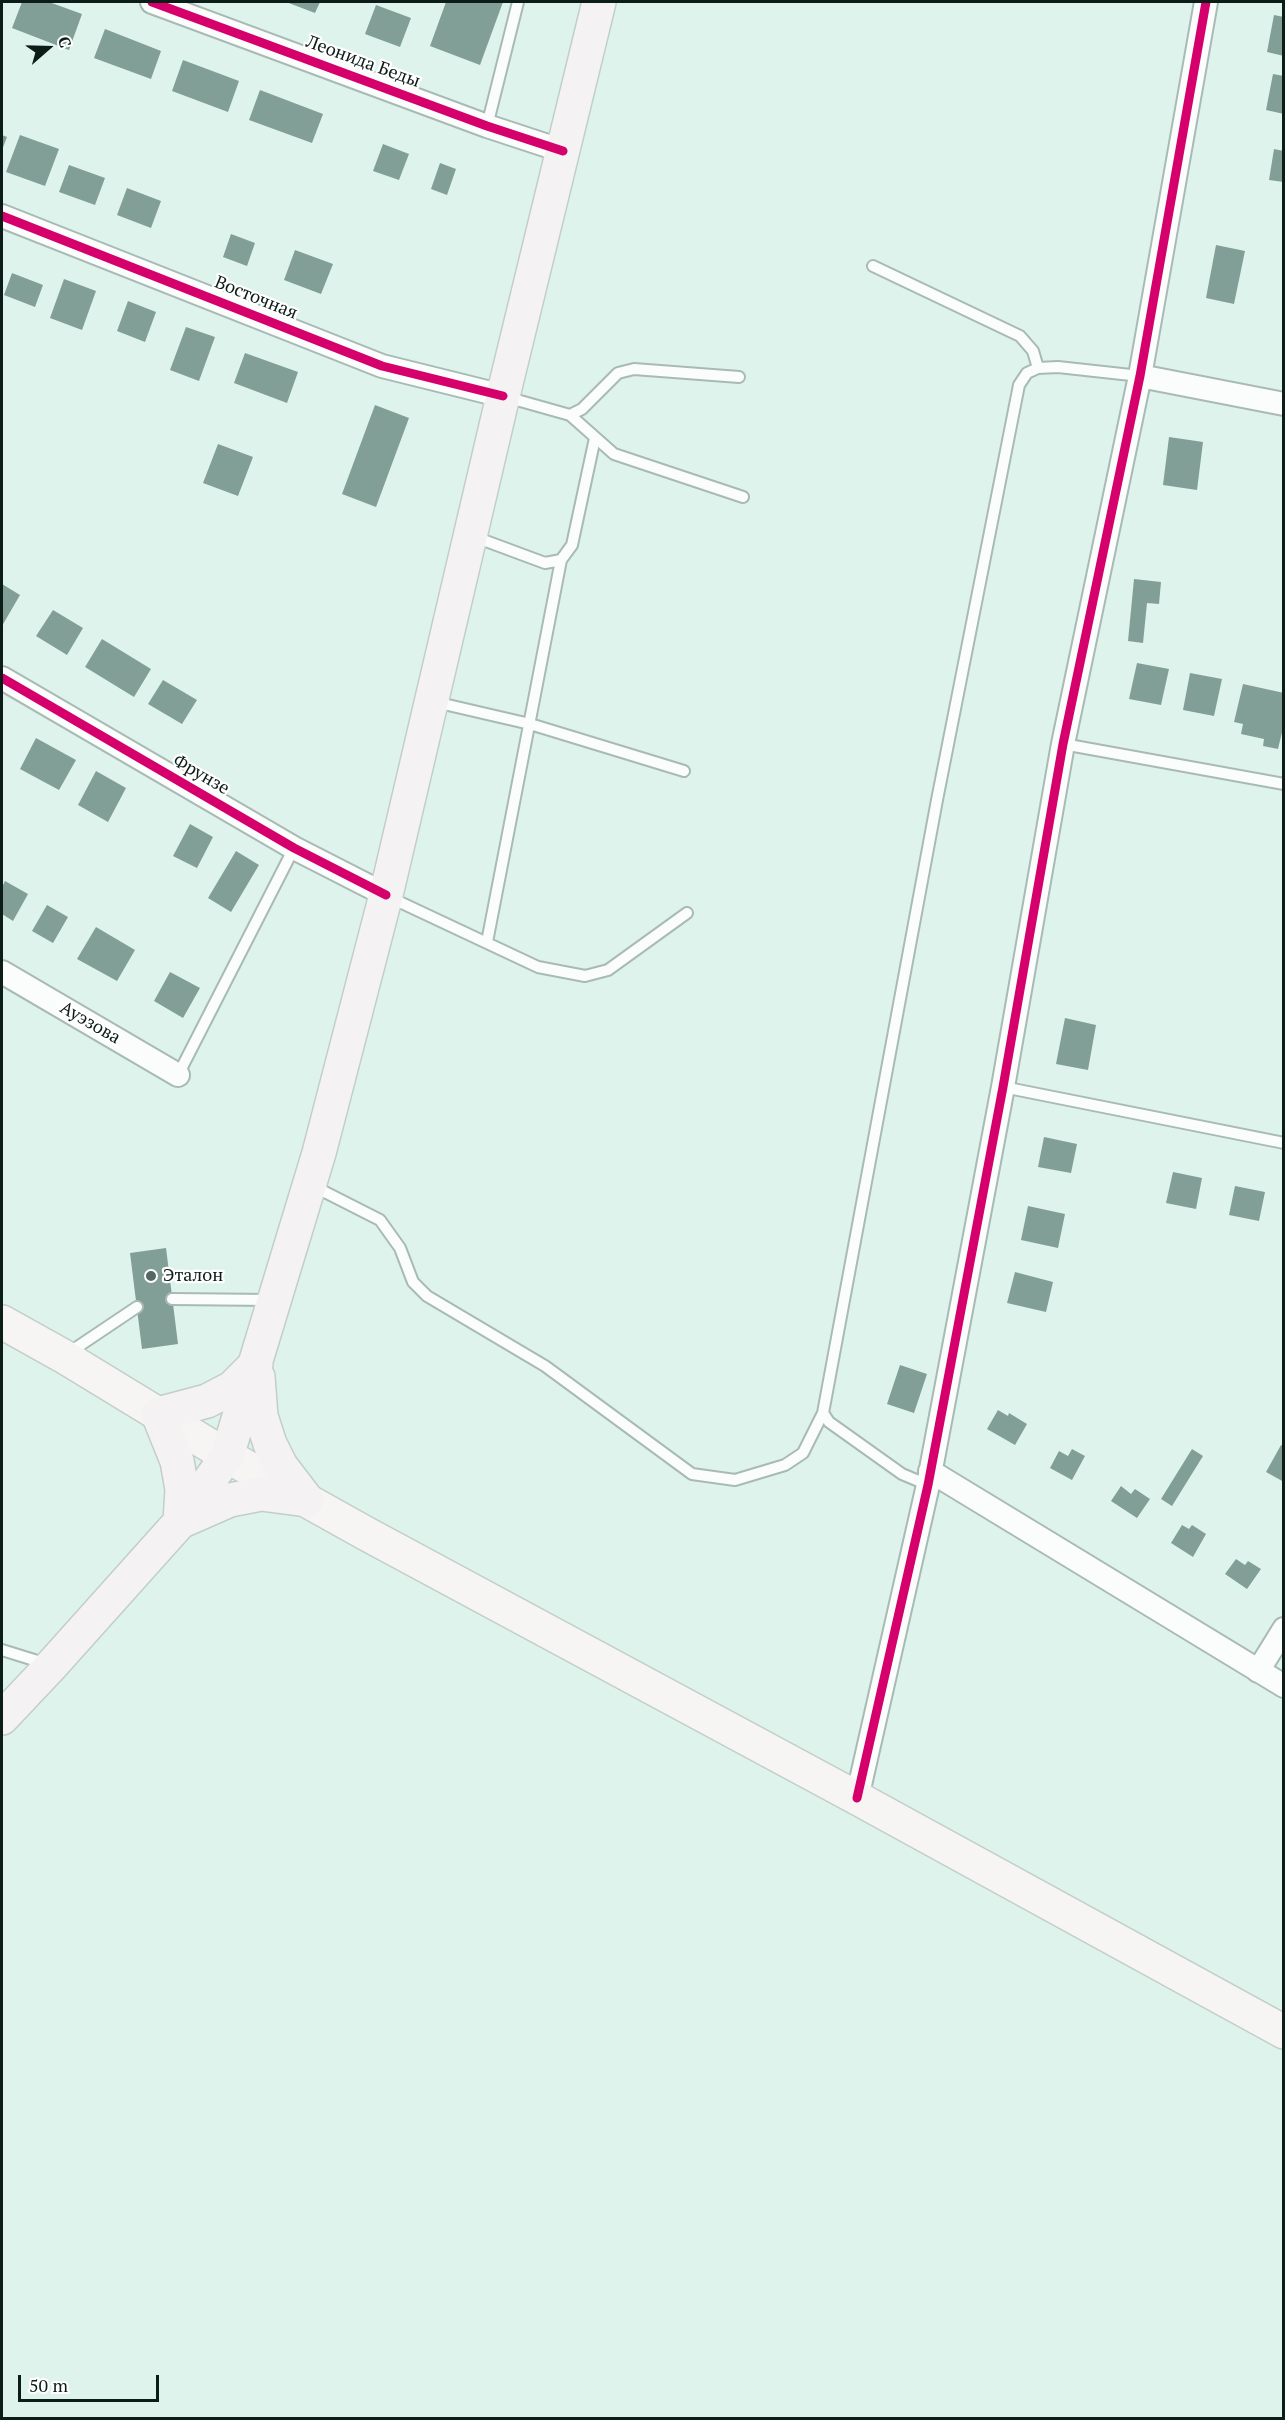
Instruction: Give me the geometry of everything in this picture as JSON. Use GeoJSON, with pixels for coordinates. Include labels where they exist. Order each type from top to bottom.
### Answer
{"type":"FeatureCollection","features":[{"type":"Feature","properties":{"kind":"highway"},"geometry":{"type":"LineString","coordinates":[[2,1718],[180,1522],[227,1456],[310,1184],[386,895],[503,396],[599,2]]}},
{"type":"Feature","properties":{"kind":"highway"},"geometry":{"type":"LineString","coordinates":[[180,1522],[182,1489],[177,1461],[158,1414],[207,1401],[232,1388],[256,1364]]}},
{"type":"Feature","properties":{"kind":"highway"},"geometry":{"type":"LineString","coordinates":[[256,1364],[261,1416],[270,1444],[281,1466],[307,1500]]}},
{"type":"Feature","properties":{"kind":"highway"},"geometry":{"type":"LineString","coordinates":[[180,1522],[230,1500],[261,1494],[307,1500]]}},
{"type":"Feature","properties":{"kind":"main road"},"geometry":{"type":"LineString","coordinates":[[2,1322],[63,1356],[227,1456],[1284,2032]]}},
{"type":"Feature","properties":{"kind":"street","name":"Леонида Беды"},"geometry":{"type":"LineString","coordinates":[[152,2],[487,126],[563,151]]}},
{"type":"Feature","properties":{"kind":"street"},"geometry":{"type":"LineString","coordinates":[[857,1798],[929,1478],[1003,1087],[1063,744],[1140,376],[1206,2]]}},
{"type":"Feature","properties":{"kind":"street","name":"Восточная"},"geometry":{"type":"LineString","coordinates":[[2,216],[382,366],[503,396]]}},
{"type":"Feature","properties":{"kind":"street"},"geometry":{"type":"LineString","coordinates":[[1140,376],[1284,405]]}},
{"type":"Feature","properties":{"kind":"street","name":"Фрунзе"},"geometry":{"type":"LineString","coordinates":[[2,678],[294,849],[386,895]]}},
{"type":"Feature","properties":{"kind":"street","name":"Ауэзова"},"geometry":{"type":"LineString","coordinates":[[2,972],[178,1074]]}},
{"type":"Feature","properties":{"kind":"street"},"geometry":{"type":"LineString","coordinates":[[929,1478],[1284,1686]]}},
{"type":"Feature","properties":{"kind":"street"},"geometry":{"type":"LineString","coordinates":[[1258,1671],[1284,1629]]}},
{"type":"Feature","properties":{"kind":"lane"},"geometry":{"type":"LineString","coordinates":[[487,126],[518,2]]}},
{"type":"Feature","properties":{"kind":"lane"},"geometry":{"type":"LineString","coordinates":[[873,266],[1020,336],[1033,351],[1038,368]]}},
{"type":"Feature","properties":{"kind":"lane"},"geometry":{"type":"LineString","coordinates":[[310,1184],[380,1220],[400,1248],[413,1282],[427,1296],[545,1366],[692,1474],[735,1480],[785,1465],[803,1453],[812,1440],[823,1413],[934,812],[1019,385],[1027,373],[1038,368],[1058,367],[1140,376]]}},
{"type":"Feature","properties":{"kind":"lane"},"geometry":{"type":"LineString","coordinates":[[570,416],[582,409],[618,373],[634,369],[739,377]]}},
{"type":"Feature","properties":{"kind":"lane"},"geometry":{"type":"LineString","coordinates":[[503,396],[570,416],[614,454],[743,497]]}},
{"type":"Feature","properties":{"kind":"lane"},"geometry":{"type":"LineString","coordinates":[[487,942],[561,560],[572,545],[596,438]]}},
{"type":"Feature","properties":{"kind":"lane"},"geometry":{"type":"LineString","coordinates":[[471,535],[545,563],[561,560]]}},
{"type":"Feature","properties":{"kind":"lane"},"geometry":{"type":"LineString","coordinates":[[431,702],[530,724],[684,771]]}},
{"type":"Feature","properties":{"kind":"lane"},"geometry":{"type":"LineString","coordinates":[[1063,744],[1284,784]]}},
{"type":"Feature","properties":{"kind":"lane"},"geometry":{"type":"LineString","coordinates":[[178,1074],[294,849]]}},
{"type":"Feature","properties":{"kind":"lane"},"geometry":{"type":"LineString","coordinates":[[386,895],[538,967],[585,976],[608,970],[687,913]]}},
{"type":"Feature","properties":{"kind":"lane"},"geometry":{"type":"LineString","coordinates":[[1003,1087],[1284,1143]]}},
{"type":"Feature","properties":{"kind":"lane"},"geometry":{"type":"LineString","coordinates":[[172,1299],[274,1300]]}},
{"type":"Feature","properties":{"kind":"lane"},"geometry":{"type":"LineString","coordinates":[[63,1356],[137,1307]]}},
{"type":"Feature","properties":{"kind":"lane"},"geometry":{"type":"LineString","coordinates":[[823,1413],[834,1426],[902,1474],[929,1478]]}},
{"type":"Feature","properties":{"kind":"lane"},"geometry":{"type":"LineString","coordinates":[[2,1650],[51,1666]]}},
{"type":"Feature","properties":{"kind":"building"},"geometry":{"type":"Polygon","coordinates":[[[22,2],[49,2],[82,14],[69,50],[12,28],[22,2]]]}},
{"type":"Feature","properties":{"kind":"building"},"geometry":{"type":"Polygon","coordinates":[[[286,2],[320,2],[315,13],[286,2]]]}},
{"type":"Feature","properties":{"kind":"building"},"geometry":{"type":"Polygon","coordinates":[[[446,2],[503,2],[480,65],[430,46],[446,2]]]}},
{"type":"Feature","properties":{"kind":"building"},"geometry":{"type":"Polygon","coordinates":[[[376,5],[411,18],[400,47],[365,34],[376,5]]]}},
{"type":"Feature","properties":{"kind":"building"},"geometry":{"type":"Polygon","coordinates":[[[1274,15],[1284,17],[1284,56],[1267,52],[1274,15]]]}},
{"type":"Feature","properties":{"kind":"building"},"geometry":{"type":"Polygon","coordinates":[[[105,29],[161,51],[151,79],[94,58],[105,29]]]}},
{"type":"Feature","properties":{"kind":"building"},"geometry":{"type":"Polygon","coordinates":[[[183,60],[239,81],[228,112],[172,91],[183,60]]]}},
{"type":"Feature","properties":{"kind":"building"},"geometry":{"type":"Polygon","coordinates":[[[1273,74],[1284,76],[1284,114],[1266,110],[1273,74]]]}},
{"type":"Feature","properties":{"kind":"building"},"geometry":{"type":"Polygon","coordinates":[[[260,90],[323,114],[312,143],[249,120],[260,90]]]}},
{"type":"Feature","properties":{"kind":"building"},"geometry":{"type":"Polygon","coordinates":[[[2,135],[7,137],[2,150],[2,135]]]}},
{"type":"Feature","properties":{"kind":"building"},"geometry":{"type":"Polygon","coordinates":[[[20,135],[59,149],[45,186],[6,172],[20,135]]]}},
{"type":"Feature","properties":{"kind":"building"},"geometry":{"type":"Polygon","coordinates":[[[383,144],[409,154],[399,180],[373,171],[383,144]]]}},
{"type":"Feature","properties":{"kind":"building"},"geometry":{"type":"Polygon","coordinates":[[[1274,149],[1284,151],[1284,182],[1269,180],[1274,149]]]}},
{"type":"Feature","properties":{"kind":"building"},"geometry":{"type":"Polygon","coordinates":[[[440,163],[456,169],[447,195],[431,189],[440,163]]]}},
{"type":"Feature","properties":{"kind":"building"},"geometry":{"type":"Polygon","coordinates":[[[69,165],[105,178],[95,205],[59,192],[69,165]]]}},
{"type":"Feature","properties":{"kind":"building"},"geometry":{"type":"Polygon","coordinates":[[[127,188],[161,201],[151,228],[117,215],[127,188]]]}},
{"type":"Feature","properties":{"kind":"building"},"geometry":{"type":"Polygon","coordinates":[[[231,234],[255,243],[247,266],[223,257],[231,234]]]}},
{"type":"Feature","properties":{"kind":"building"},"geometry":{"type":"Polygon","coordinates":[[[1216,245],[1245,251],[1234,304],[1206,298],[1216,245]]]}},
{"type":"Feature","properties":{"kind":"building"},"geometry":{"type":"Polygon","coordinates":[[[295,250],[333,264],[321,294],[284,280],[295,250]]]}},
{"type":"Feature","properties":{"kind":"building"},"geometry":{"type":"Polygon","coordinates":[[[12,273],[43,285],[35,307],[4,295],[12,273]]]}},
{"type":"Feature","properties":{"kind":"building"},"geometry":{"type":"Polygon","coordinates":[[[64,279],[96,291],[82,330],[50,318],[64,279]]]}},
{"type":"Feature","properties":{"kind":"building"},"geometry":{"type":"Polygon","coordinates":[[[128,301],[156,312],[145,342],[117,331],[128,301]]]}},
{"type":"Feature","properties":{"kind":"building"},"geometry":{"type":"Polygon","coordinates":[[[186,327],[215,337],[199,381],[170,370],[186,327]]]}},
{"type":"Feature","properties":{"kind":"building"},"geometry":{"type":"Polygon","coordinates":[[[245,353],[298,372],[287,403],[234,383],[245,353]]]}},
{"type":"Feature","properties":{"kind":"building"},"geometry":{"type":"Polygon","coordinates":[[[375,405],[409,418],[376,507],[342,494],[375,405]]]}},
{"type":"Feature","properties":{"kind":"building"},"geometry":{"type":"Polygon","coordinates":[[[1169,437],[1203,442],[1197,490],[1163,485],[1169,437]]]}},
{"type":"Feature","properties":{"kind":"building"},"geometry":{"type":"Polygon","coordinates":[[[218,444],[253,457],[238,496],[203,483],[218,444]]]}},
{"type":"Feature","properties":{"kind":"building"},"geometry":{"type":"Polygon","coordinates":[[[1134,579],[1161,582],[1159,604],[1147,603],[1143,643],[1128,641],[1134,579]]]}},
{"type":"Feature","properties":{"kind":"building"},"geometry":{"type":"Polygon","coordinates":[[[2,584],[20,595],[2,626],[2,584]]]}},
{"type":"Feature","properties":{"kind":"building"},"geometry":{"type":"Polygon","coordinates":[[[53,610],[83,628],[67,655],[36,636],[53,610]]]}},
{"type":"Feature","properties":{"kind":"building"},"geometry":{"type":"Polygon","coordinates":[[[102,639],[151,669],[134,697],[85,667],[102,639]]]}},
{"type":"Feature","properties":{"kind":"building"},"geometry":{"type":"Polygon","coordinates":[[[1137,663],[1169,669],[1161,705],[1129,699],[1137,663]]]}},
{"type":"Feature","properties":{"kind":"building"},"geometry":{"type":"Polygon","coordinates":[[[1190,673],[1222,679],[1214,716],[1183,710],[1190,673]]]}},
{"type":"Feature","properties":{"kind":"building"},"geometry":{"type":"Polygon","coordinates":[[[163,680],[197,700],[182,724],[148,704],[163,680]]]}},
{"type":"Feature","properties":{"kind":"building"},"geometry":{"type":"Polygon","coordinates":[[[1243,684],[1284,693],[1284,724],[1278,749],[1263,746],[1264,739],[1241,734],[1243,724],[1234,722],[1243,684]]]}},
{"type":"Feature","properties":{"kind":"building"},"geometry":{"type":"Polygon","coordinates":[[[36,738],[76,760],[59,790],[20,769],[36,738]]]}},
{"type":"Feature","properties":{"kind":"building"},"geometry":{"type":"Polygon","coordinates":[[[96,771],[126,788],[108,822],[78,805],[96,771]]]}},
{"type":"Feature","properties":{"kind":"building"},"geometry":{"type":"Polygon","coordinates":[[[190,824],[213,837],[197,868],[173,856],[190,824]]]}},
{"type":"Feature","properties":{"kind":"building"},"geometry":{"type":"Polygon","coordinates":[[[236,851],[259,865],[231,912],[208,898],[236,851]]]}},
{"type":"Feature","properties":{"kind":"building"},"geometry":{"type":"Polygon","coordinates":[[[5,881],[28,894],[13,921],[2,914],[2,887],[5,881]]]}},
{"type":"Feature","properties":{"kind":"building"},"geometry":{"type":"Polygon","coordinates":[[[47,905],[68,917],[53,943],[32,931],[47,905]]]}},
{"type":"Feature","properties":{"kind":"building"},"geometry":{"type":"Polygon","coordinates":[[[96,927],[135,950],[117,981],[77,959],[96,927]]]}},
{"type":"Feature","properties":{"kind":"building"},"geometry":{"type":"Polygon","coordinates":[[[170,972],[200,988],[183,1018],[154,1001],[170,972]]]}},
{"type":"Feature","properties":{"kind":"building"},"geometry":{"type":"Polygon","coordinates":[[[1065,1018],[1096,1025],[1088,1070],[1056,1064],[1065,1018]]]}},
{"type":"Feature","properties":{"kind":"building"},"geometry":{"type":"Polygon","coordinates":[[[1044,1137],[1077,1144],[1071,1173],[1038,1167],[1044,1137]]]}},
{"type":"Feature","properties":{"kind":"building"},"geometry":{"type":"Polygon","coordinates":[[[1173,1172],[1202,1178],[1196,1209],[1166,1203],[1173,1172]]]}},
{"type":"Feature","properties":{"kind":"building"},"geometry":{"type":"Polygon","coordinates":[[[1235,1186],[1265,1192],[1259,1221],[1229,1215],[1235,1186]]]}},
{"type":"Feature","properties":{"kind":"building"},"geometry":{"type":"Polygon","coordinates":[[[1028,1206],[1065,1214],[1058,1248],[1021,1240],[1028,1206]]]}},
{"type":"Feature","properties":{"kind":"building","name":"Эталон"},"geometry":{"type":"Polygon","coordinates":[[[166,1248],[178,1344],[142,1349],[130,1253],[166,1248]]]}},
{"type":"Feature","properties":{"kind":"building"},"geometry":{"type":"Polygon","coordinates":[[[1015,1272],[1053,1282],[1046,1312],[1007,1303],[1015,1272]]]}},
{"type":"Feature","properties":{"kind":"building"},"geometry":{"type":"Polygon","coordinates":[[[900,1365],[927,1374],[914,1413],[887,1404],[900,1365]]]}},
{"type":"Feature","properties":{"kind":"building"},"geometry":{"type":"Polygon","coordinates":[[[998,1410],[1008,1416],[1009,1413],[1027,1424],[1015,1445],[987,1429],[998,1410]]]}},
{"type":"Feature","properties":{"kind":"building"},"geometry":{"type":"Polygon","coordinates":[[[1281,1445],[1284,1446],[1284,1482],[1266,1472],[1281,1445]]]}},
{"type":"Feature","properties":{"kind":"building"},"geometry":{"type":"Polygon","coordinates":[[[1072,1449],[1085,1456],[1072,1480],[1050,1468],[1059,1451],[1068,1456],[1072,1449]]]}},
{"type":"Feature","properties":{"kind":"building"},"geometry":{"type":"Polygon","coordinates":[[[1192,1449],[1203,1456],[1172,1506],[1161,1499],[1192,1449]]]}},
{"type":"Feature","properties":{"kind":"building"},"geometry":{"type":"Polygon","coordinates":[[[1121,1486],[1131,1494],[1135,1489],[1150,1499],[1137,1518],[1111,1501],[1121,1486]]]}},
{"type":"Feature","properties":{"kind":"building"},"geometry":{"type":"Polygon","coordinates":[[[1182,1525],[1189,1529],[1192,1525],[1206,1534],[1193,1557],[1171,1543],[1182,1525]]]}},
{"type":"Feature","properties":{"kind":"building"},"geometry":{"type":"Polygon","coordinates":[[[1236,1559],[1245,1565],[1248,1561],[1261,1569],[1247,1589],[1225,1574],[1236,1559]]]}},
{"type":"Feature","properties":{"kind":"cycle path"},"geometry":{"type":"LineString","coordinates":[[152,2],[487,126],[563,151]]}},
{"type":"Feature","properties":{"kind":"cycle path"},"geometry":{"type":"LineString","coordinates":[[857,1798],[928,1485],[1003,1087],[1063,744],[1140,376],[1206,2]]}},
{"type":"Feature","properties":{"kind":"cycle path"},"geometry":{"type":"LineString","coordinates":[[2,216],[382,366],[503,396]]}},
{"type":"Feature","properties":{"kind":"cycle path"},"geometry":{"type":"LineString","coordinates":[[2,678],[294,848],[386,895]]}},
{"type":"Feature","properties":{"kind":"place","name":"Эталон"},"geometry":{"type":"Point","coordinates":[151,1276]}}]}
